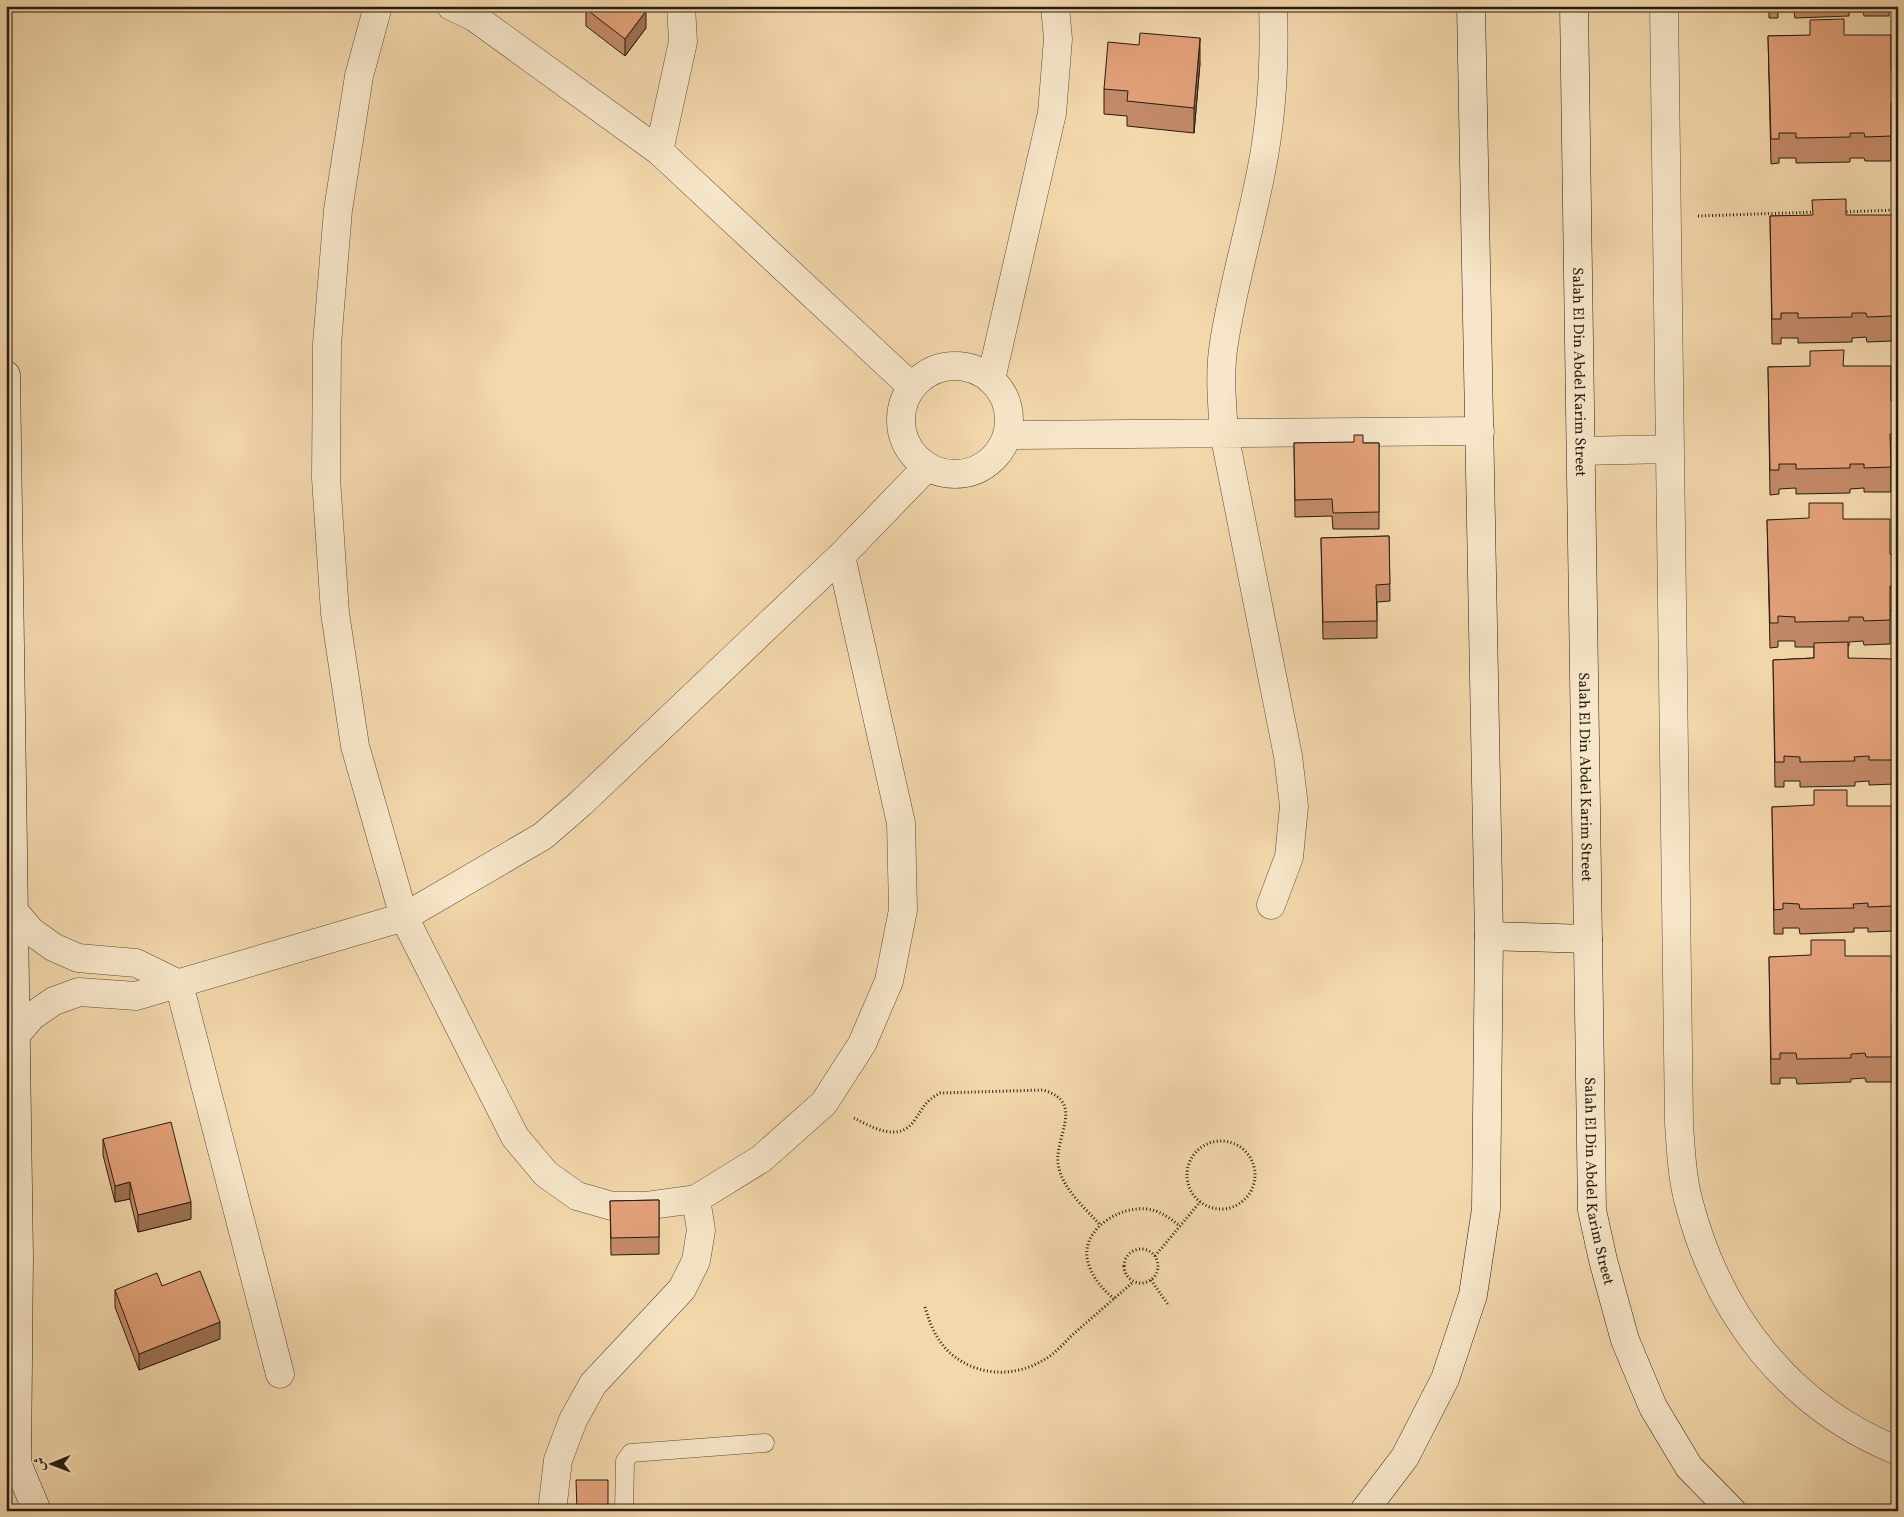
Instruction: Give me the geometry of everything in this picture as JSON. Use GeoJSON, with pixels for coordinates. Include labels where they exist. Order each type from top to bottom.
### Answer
{"type":"FeatureCollection","features":[{"type":"Feature","properties":{"kind":"street"},"geometry":{"type":"LineString","coordinates":[[378,6],[359,76],[338,210],[327,344],[326,478],[336,612],[356,746],[404,917],[514,1138],[546,1174],[578,1196],[612,1206],[646,1206],[696,1199],[762,1159],[824,1103],[862,1044],[889,981],[903,910],[901,823],[841,556]]}},
{"type":"Feature","properties":{"kind":"street"},"geometry":{"type":"LineString","coordinates":[[451,6],[474,17],[659,151],[911,386]]}},
{"type":"Feature","properties":{"kind":"street"},"geometry":{"type":"LineString","coordinates":[[659,151],[683,42],[681,6]]}},
{"type":"Feature","properties":{"kind":"street"},"geometry":{"type":"LineString","coordinates":[[991,379],[1052,113],[1058,39],[1055,6]]}},
{"type":"Feature","properties":{"kind":"street"},"geometry":{"type":"LineString","coordinates":[[1271,905],[1289,857],[1294,806],[1288,756],[1224,433],[1221,380],[1224,344],[1262,170],[1270,102],[1274,34],[1273,6]]}},
{"type":"Feature","properties":{"kind":"street"},"geometry":{"type":"LineString","coordinates":[[1364,1511],[1405,1456],[1446,1379],[1473,1295],[1486,1209],[1489,936],[1471,6]]}},
{"type":"Feature","properties":{"kind":"street","name":"Salah El Din Abdel Karim Street"},"geometry":{"type":"LineString","coordinates":[[1574,6],[1592,1210],[1603,1260],[1625,1340],[1653,1406],[1690,1467],[1732,1511]]}},
{"type":"Feature","properties":{"kind":"street"},"geometry":{"type":"LineString","coordinates":[[1664,6],[1679,1124],[1688,1202],[1714,1276],[1734,1312],[1758,1346],[1785,1378],[1816,1405],[1849,1427],[1898,1451]]}},
{"type":"Feature","properties":{"kind":"street"},"geometry":{"type":"LineString","coordinates":[[959,366],[976,369],[991,379],[1001,391],[1007,405],[1009,420],[1007,435],[1000,450],[989,462],[975,471],[959,475],[942,474],[927,467],[910,452],[901,430],[902,407],[911,386],[925,374],[941,367],[959,366]]}},
{"type":"Feature","properties":{"kind":"street"},"geometry":{"type":"LineString","coordinates":[[6,374],[15,1036],[12,1257],[17,1463],[37,1511]]}},
{"type":"Feature","properties":{"kind":"street"},"geometry":{"type":"LineString","coordinates":[[1007,435],[1480,431]]}},
{"type":"Feature","properties":{"kind":"street"},"geometry":{"type":"LineString","coordinates":[[1582,451],[1670,449]]}},
{"type":"Feature","properties":{"kind":"street"},"geometry":{"type":"LineString","coordinates":[[15,1036],[32,1016],[54,1001],[79,992],[136,996],[404,917],[543,836],[581,803],[841,556],[927,467]]}},
{"type":"Feature","properties":{"kind":"street"},"geometry":{"type":"LineString","coordinates":[[13,910],[31,931],[53,947],[78,958],[136,964],[178,984],[280,1374]]}},
{"type":"Feature","properties":{"kind":"street"},"geometry":{"type":"LineString","coordinates":[[1489,936],[1588,939]]}},
{"type":"Feature","properties":{"kind":"street"},"geometry":{"type":"LineString","coordinates":[[552,1511],[558,1460],[572,1420],[592,1384],[682,1288],[696,1260],[701,1230],[696,1199]]}},
{"type":"Feature","properties":{"kind":"lane"},"geometry":{"type":"LineString","coordinates":[[624,1511],[625,1462],[631,1453],[765,1443]]}},
{"type":"Feature","properties":{"kind":"path"},"geometry":{"type":"LineString","coordinates":[[1840,212],[1898,210]]}},
{"type":"Feature","properties":{"kind":"path"},"geometry":{"type":"LineString","coordinates":[[1667,217],[1821,212]]}},
{"type":"Feature","properties":{"kind":"path"},"geometry":{"type":"LineString","coordinates":[[824,1103],[880,1131],[892,1132],[904,1130],[913,1123],[927,1100],[940,1093],[955,1091],[1043,1090],[1053,1093],[1062,1100],[1066,1110],[1066,1121],[1058,1148],[1059,1168],[1066,1186],[1100,1225]]}},
{"type":"Feature","properties":{"kind":"path"},"geometry":{"type":"LineString","coordinates":[[1217,1142],[1230,1142],[1242,1148],[1251,1158],[1255,1171],[1254,1185],[1248,1196],[1238,1205],[1225,1209],[1212,1208],[1200,1202],[1192,1192],[1187,1180],[1189,1166],[1194,1154],[1205,1146],[1217,1142]]}},
{"type":"Feature","properties":{"kind":"path"},"geometry":{"type":"LineString","coordinates":[[1155,1256],[1200,1202]]}},
{"type":"Feature","properties":{"kind":"path"},"geometry":{"type":"LineString","coordinates":[[1114,1299],[1099,1284],[1089,1266],[1088,1247],[1092,1235],[1100,1225],[1114,1214],[1130,1209],[1147,1208],[1165,1214],[1180,1226]]}},
{"type":"Feature","properties":{"kind":"path"},"geometry":{"type":"LineString","coordinates":[[1139,1249],[1148,1251],[1155,1256],[1158,1265],[1156,1274],[1150,1280],[1142,1284],[1134,1282],[1127,1276],[1124,1268],[1125,1259],[1131,1252],[1139,1249]]}},
{"type":"Feature","properties":{"kind":"path"},"geometry":{"type":"LineString","coordinates":[[1150,1280],[1169,1306]]}},
{"type":"Feature","properties":{"kind":"path"},"geometry":{"type":"LineString","coordinates":[[924,1307],[931,1329],[945,1348],[963,1363],[985,1371],[1008,1373],[1030,1367],[1051,1356],[1066,1340],[1134,1282]]}},
{"type":"Feature","properties":{"kind":"building"},"geometry":{"type":"Polygon","coordinates":[[[588,6],[639,6],[646,11],[625,39],[586,9],[588,6]]]}},
{"type":"Feature","properties":{"kind":"building"},"geometry":{"type":"Polygon","coordinates":[[[1844,19],[1844,35],[1891,35],[1891,70],[1898,72],[1898,101],[1891,103],[1891,136],[1865,137],[1864,133],[1850,133],[1850,137],[1796,138],[1796,133],[1779,133],[1779,139],[1771,139],[1768,36],[1810,35],[1810,20],[1844,19]]]}},
{"type":"Feature","properties":{"kind":"building"},"geometry":{"type":"Polygon","coordinates":[[[1140,33],[1200,38],[1194,108],[1127,101],[1128,91],[1104,89],[1108,42],[1139,45],[1140,33]]]}},
{"type":"Feature","properties":{"kind":"building"},"geometry":{"type":"Polygon","coordinates":[[[1846,199],[1846,215],[1893,215],[1893,250],[1898,251],[1898,282],[1893,283],[1893,316],[1867,317],[1866,313],[1852,313],[1852,317],[1798,318],[1798,313],[1781,313],[1781,319],[1772,319],[1770,216],[1813,215],[1812,200],[1846,199]]]}},
{"type":"Feature","properties":{"kind":"building"},"geometry":{"type":"Polygon","coordinates":[[[1844,350],[1843,366],[1891,366],[1891,401],[1898,403],[1898,432],[1890,434],[1891,467],[1864,468],[1864,464],[1850,464],[1850,468],[1796,469],[1796,464],[1779,464],[1779,470],[1770,470],[1768,367],[1810,366],[1810,351],[1844,350]]]}},
{"type":"Feature","properties":{"kind":"building"},"geometry":{"type":"Polygon","coordinates":[[[1354,435],[1363,435],[1363,443],[1379,443],[1379,512],[1333,513],[1332,499],[1295,500],[1294,443],[1354,442],[1354,435]]]}},
{"type":"Feature","properties":{"kind":"building"},"geometry":{"type":"Polygon","coordinates":[[[1809,503],[1843,503],[1843,519],[1890,519],[1890,554],[1898,556],[1898,585],[1890,586],[1890,620],[1864,621],[1863,617],[1849,617],[1849,621],[1795,622],[1795,617],[1778,616],[1778,623],[1770,623],[1767,520],[1809,518],[1809,503]]]}},
{"type":"Feature","properties":{"kind":"building"},"geometry":{"type":"Polygon","coordinates":[[[1389,536],[1390,584],[1376,585],[1377,621],[1323,622],[1321,538],[1389,536]]]}},
{"type":"Feature","properties":{"kind":"building"},"geometry":{"type":"Polygon","coordinates":[[[1848,642],[1848,658],[1895,659],[1895,693],[1898,694],[1898,726],[1895,726],[1895,760],[1869,760],[1869,756],[1854,757],[1855,761],[1800,762],[1800,757],[1784,756],[1784,762],[1775,762],[1773,660],[1814,658],[1814,643],[1848,642]]]}},
{"type":"Feature","properties":{"kind":"building"},"geometry":{"type":"Polygon","coordinates":[[[1814,790],[1847,790],[1847,806],[1895,806],[1894,841],[1898,842],[1898,873],[1894,874],[1894,906],[1868,907],[1868,903],[1853,904],[1854,908],[1800,909],[1799,904],[1783,903],[1783,909],[1774,910],[1772,807],[1814,805],[1814,790]]]}},
{"type":"Feature","properties":{"kind":"building"},"geometry":{"type":"Polygon","coordinates":[[[1811,940],[1845,940],[1845,956],[1892,956],[1892,991],[1898,992],[1898,1022],[1892,1024],[1892,1057],[1866,1057],[1865,1053],[1851,1054],[1851,1058],[1797,1059],[1796,1053],[1780,1053],[1780,1059],[1771,1059],[1769,957],[1811,955],[1811,940]]]}},
{"type":"Feature","properties":{"kind":"building"},"geometry":{"type":"Polygon","coordinates":[[[171,1122],[191,1202],[138,1215],[130,1182],[115,1186],[103,1139],[171,1122]]]}},
{"type":"Feature","properties":{"kind":"building"},"geometry":{"type":"Polygon","coordinates":[[[659,1200],[659,1237],[611,1238],[610,1201],[659,1200]]]}},
{"type":"Feature","properties":{"kind":"building"},"geometry":{"type":"Polygon","coordinates":[[[200,1271],[220,1322],[139,1354],[115,1290],[157,1273],[162,1286],[200,1271]]]}},
{"type":"Feature","properties":{"kind":"building"},"geometry":{"type":"Polygon","coordinates":[[[576,1480],[608,1480],[608,1511],[577,1511],[576,1480]]]}}]}
